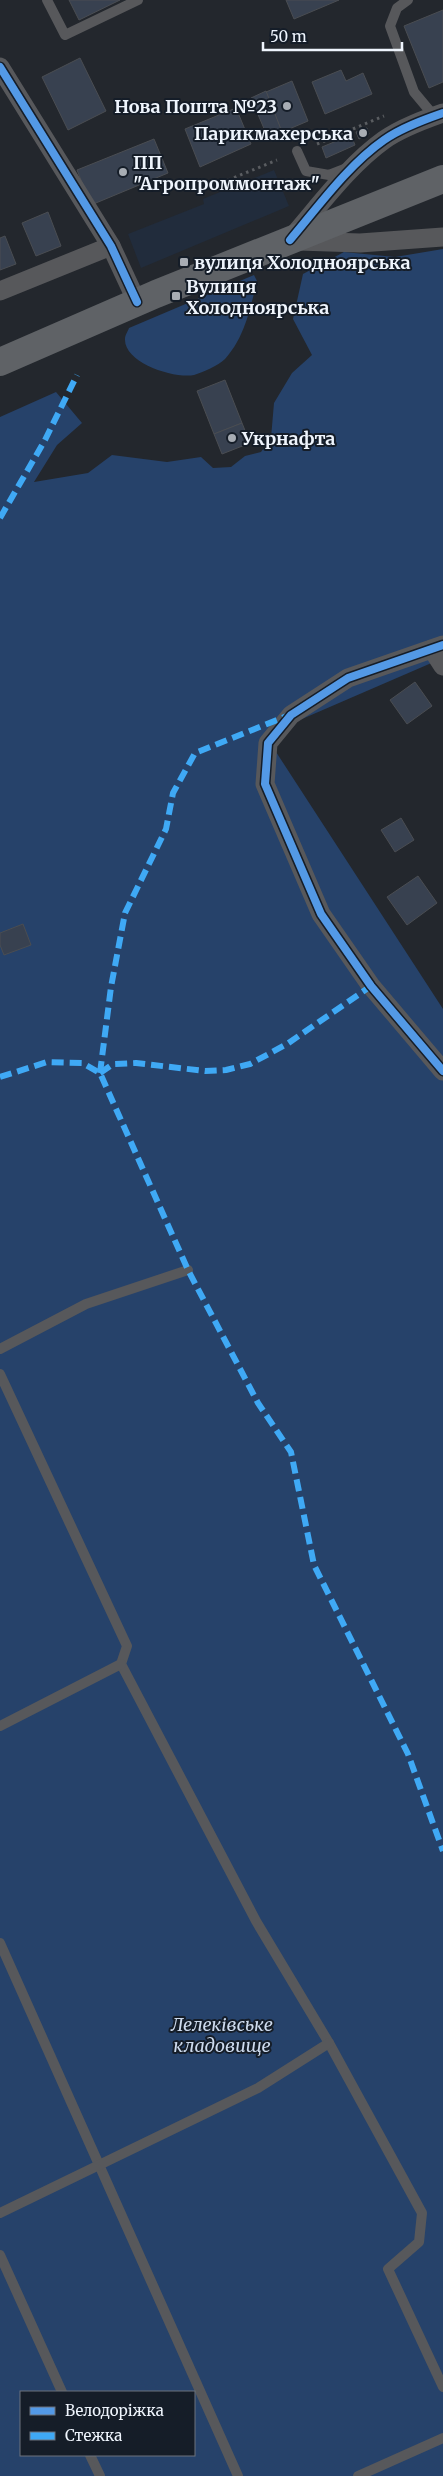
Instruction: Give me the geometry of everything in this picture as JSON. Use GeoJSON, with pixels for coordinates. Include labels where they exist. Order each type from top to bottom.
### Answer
{"type":"FeatureCollection","features":[{"type":"Feature","properties":{"kind":"main road"},"geometry":{"type":"LineString","coordinates":[[0,362],[137,302],[443,179]]}},
{"type":"Feature","properties":{"kind":"street"},"geometry":{"type":"LineString","coordinates":[[1,72],[111,246],[137,302]]}},
{"type":"Feature","properties":{"kind":"street"},"geometry":{"type":"LineString","coordinates":[[290,240],[357,165],[384,140],[438,115]]}},
{"type":"Feature","properties":{"kind":"street"},"geometry":{"type":"LineString","coordinates":[[290,240],[360,243],[443,237]]}},
{"type":"Feature","properties":{"kind":"street"},"geometry":{"type":"LineString","coordinates":[[0,291],[111,246]]}},
{"type":"Feature","properties":{"kind":"street"},"geometry":{"type":"LineString","coordinates":[[443,666],[438,647],[348,678],[291,715],[268,743],[265,784],[321,914],[371,986],[443,1071]]}},
{"type":"Feature","properties":{"kind":"lane"},"geometry":{"type":"LineString","coordinates":[[47,0],[65,35],[138,0]]}},
{"type":"Feature","properties":{"kind":"lane"},"geometry":{"type":"LineString","coordinates":[[408,0],[397,8],[390,26],[414,92],[438,115]]}},
{"type":"Feature","properties":{"kind":"lane"},"geometry":{"type":"LineString","coordinates":[[297,151],[306,170],[329,175],[357,165]]}},
{"type":"Feature","properties":{"kind":"lane"},"geometry":{"type":"LineString","coordinates":[[0,1349],[86,1304],[188,1270]]}},
{"type":"Feature","properties":{"kind":"lane"},"geometry":{"type":"LineString","coordinates":[[0,1374],[127,1646],[121,1664],[0,1726]]}},
{"type":"Feature","properties":{"kind":"lane"},"geometry":{"type":"LineString","coordinates":[[121,1664],[256,1921],[329,2043],[422,2212],[420,2242],[388,2268],[443,2387]]}},
{"type":"Feature","properties":{"kind":"lane"},"geometry":{"type":"LineString","coordinates":[[0,1944],[238,2476]]}},
{"type":"Feature","properties":{"kind":"lane"},"geometry":{"type":"LineString","coordinates":[[0,2213],[258,2088],[329,2043]]}},
{"type":"Feature","properties":{"kind":"lane"},"geometry":{"type":"LineString","coordinates":[[0,2255],[62,2391]]}},
{"type":"Feature","properties":{"kind":"lane"},"geometry":{"type":"LineString","coordinates":[[358,2476],[443,2438]]}},
{"type":"Feature","properties":{"kind":"lane"},"geometry":{"type":"LineString","coordinates":[[90,2456],[100,2476]]}},
{"type":"Feature","properties":{"kind":"path"},"geometry":{"type":"LineString","coordinates":[[317,144],[387,115]]}},
{"type":"Feature","properties":{"kind":"path"},"geometry":{"type":"LineString","coordinates":[[204,190],[277,160]]}},
{"type":"Feature","properties":{"kind":"shaded area"},"geometry":{"type":"Polygon","coordinates":[[[274,170],[289,206],[141,268],[128,234],[204,204],[203,199],[274,170]]]}},
{"type":"Feature","properties":{"kind":"green space","name":"Лелеківське кладовище"},"geometry":{"type":"Polygon","coordinates":[[[443,249],[443,658],[265,735],[443,1009],[443,2476],[0,2476],[0,417],[56,392],[82,423],[57,445],[34,482],[88,473],[112,455],[167,462],[201,457],[213,468],[231,467],[245,456],[261,452],[271,438],[274,403],[292,373],[312,355],[293,319],[303,274],[344,252],[395,257],[443,249]]]}},
{"type":"Feature","properties":{"kind":"green space"},"geometry":{"type":"Polygon","coordinates":[[[254,275],[257,281],[242,332],[232,350],[222,362],[194,375],[186,376],[164,372],[141,362],[127,348],[125,338],[129,328],[254,275]]]}},
{"type":"Feature","properties":{"kind":"building"},"geometry":{"type":"Polygon","coordinates":[[[69,0],[120,0],[79,20],[69,0]]]}},
{"type":"Feature","properties":{"kind":"building"},"geometry":{"type":"Polygon","coordinates":[[[286,0],[339,0],[294,19],[286,0]]]}},
{"type":"Feature","properties":{"kind":"building"},"geometry":{"type":"Polygon","coordinates":[[[443,10],[443,82],[429,88],[404,26],[443,10]]]}},
{"type":"Feature","properties":{"kind":"building"},"geometry":{"type":"Polygon","coordinates":[[[80,58],[106,111],[68,130],[42,77],[80,58]]]}},
{"type":"Feature","properties":{"kind":"building"},"geometry":{"type":"Polygon","coordinates":[[[341,70],[346,81],[363,73],[372,94],[325,114],[312,82],[341,70]]]}},
{"type":"Feature","properties":{"kind":"building","name":"Нова Пошта №23"},"geometry":{"type":"Polygon","coordinates":[[[292,81],[308,121],[282,132],[266,92],[292,81]]]}},
{"type":"Feature","properties":{"kind":"building"},"geometry":{"type":"Polygon","coordinates":[[[266,91],[282,132],[268,138],[251,98],[266,91]]]}},
{"type":"Feature","properties":{"kind":"building"},"geometry":{"type":"Polygon","coordinates":[[[236,108],[251,144],[200,167],[185,129],[236,108]]]}},
{"type":"Feature","properties":{"kind":"building","name":"Парикмахерська"},"geometry":{"type":"Polygon","coordinates":[[[367,128],[369,134],[359,139],[356,132],[367,128]]]}},
{"type":"Feature","properties":{"kind":"building"},"geometry":{"type":"Polygon","coordinates":[[[351,135],[355,145],[326,158],[322,147],[351,135]]]}},
{"type":"Feature","properties":{"kind":"building","name":"ПП \"Агропроммонтаж\""},"geometry":{"type":"Polygon","coordinates":[[[154,139],[168,173],[91,205],[77,170],[154,139]]]}},
{"type":"Feature","properties":{"kind":"building"},"geometry":{"type":"Polygon","coordinates":[[[48,212],[61,246],[36,256],[22,223],[48,212]]]}},
{"type":"Feature","properties":{"kind":"building"},"geometry":{"type":"Polygon","coordinates":[[[5,236],[16,264],[0,270],[0,238],[5,236]]]}},
{"type":"Feature","properties":{"kind":"building"},"geometry":{"type":"Polygon","coordinates":[[[225,380],[242,423],[214,434],[197,391],[225,380]]]}},
{"type":"Feature","properties":{"kind":"building","name":"Укрнафта"},"geometry":{"type":"Polygon","coordinates":[[[242,423],[250,443],[222,454],[214,434],[242,423]]]}},
{"type":"Feature","properties":{"kind":"building"},"geometry":{"type":"Polygon","coordinates":[[[415,682],[432,706],[407,724],[390,700],[415,682]]]}},
{"type":"Feature","properties":{"kind":"building"},"geometry":{"type":"Polygon","coordinates":[[[401,818],[414,840],[395,852],[381,830],[401,818]]]}},
{"type":"Feature","properties":{"kind":"building"},"geometry":{"type":"Polygon","coordinates":[[[418,876],[437,903],[407,925],[387,897],[418,876]]]}},
{"type":"Feature","properties":{"kind":"building"},"geometry":{"type":"Polygon","coordinates":[[[23,924],[31,945],[4,955],[0,945],[0,933],[23,924]]]}},
{"type":"Feature","properties":{"kind":"marked path"},"geometry":{"type":"LineString","coordinates":[[0,518],[45,440],[77,375]]}},
{"type":"Feature","properties":{"kind":"marked path"},"geometry":{"type":"LineString","coordinates":[[100,1073],[111,987],[125,913],[166,829],[173,793],[195,753],[287,716]]}},
{"type":"Feature","properties":{"kind":"marked path"},"geometry":{"type":"LineString","coordinates":[[100,1073],[113,1064],[136,1063],[205,1071],[226,1070],[250,1064],[287,1044],[371,986]]}},
{"type":"Feature","properties":{"kind":"marked path"},"geometry":{"type":"LineString","coordinates":[[0,1077],[47,1062],[82,1063],[100,1073],[188,1270],[258,1403],[291,1452],[314,1565],[408,1754],[443,1851]]}},
{"type":"Feature","properties":{"kind":"cycle path"},"geometry":{"type":"LineString","coordinates":[[0,67],[111,246],[137,302]]}},
{"type":"Feature","properties":{"kind":"cycle path"},"geometry":{"type":"LineString","coordinates":[[290,240],[334,187],[371,150],[398,132],[420,121],[443,113]]}},
{"type":"Feature","properties":{"kind":"cycle path"},"geometry":{"type":"LineString","coordinates":[[443,645],[348,678],[291,715],[268,743],[265,784],[321,914],[371,986],[443,1071]]}},
{"type":"Feature","properties":{"kind":"place","name":"Нова Пошта №23"},"geometry":{"type":"Point","coordinates":[287,106]}},
{"type":"Feature","properties":{"kind":"place","name":"Парикмахерська"},"geometry":{"type":"Point","coordinates":[363,133]}},
{"type":"Feature","properties":{"kind":"place","name":"ПП \"Агропроммонтаж\""},"geometry":{"type":"Point","coordinates":[123,172]}},
{"type":"Feature","properties":{"kind":"place","name":"вулиця Холодноярська"},"geometry":{"type":"Point","coordinates":[184,262]}},
{"type":"Feature","properties":{"kind":"place","name":"Вулиця Холодноярська"},"geometry":{"type":"Point","coordinates":[176,296]}},
{"type":"Feature","properties":{"kind":"place","name":"Укрнафта"},"geometry":{"type":"Point","coordinates":[232,438]}}]}
